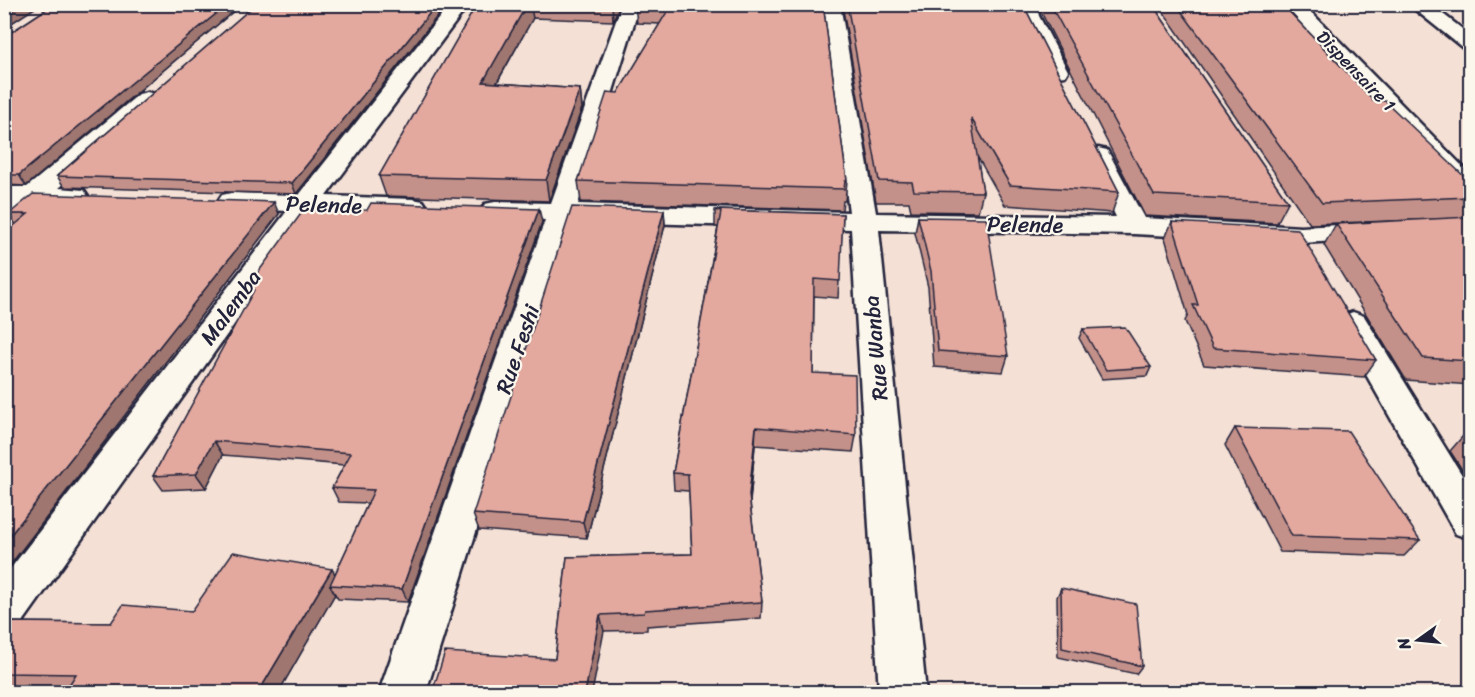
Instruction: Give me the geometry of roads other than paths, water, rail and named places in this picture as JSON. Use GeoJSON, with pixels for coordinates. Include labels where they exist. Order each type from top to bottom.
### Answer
{"type":"FeatureCollection","features":[{"type":"Feature","properties":{"kind":"main road","name":"Malemba"},"geometry":{"type":"LineString","coordinates":[[4,612],[306,204],[460,4]]}},
{"type":"Feature","properties":{"kind":"main road","name":"Rue Feshi"},"geometry":{"type":"LineString","coordinates":[[402,693],[631,4]]}},
{"type":"Feature","properties":{"kind":"main road","name":"Rue Wanba"},"geometry":{"type":"LineString","coordinates":[[831,4],[864,221],[902,693]]}},
{"type":"Feature","properties":{"kind":"main road"},"geometry":{"type":"LineString","coordinates":[[1027,4],[1029,16],[1066,90]]}},
{"type":"Feature","properties":{"kind":"main road","name":"Dispensaire 1"},"geometry":{"type":"LineString","coordinates":[[1292,4],[1470,189]]}},
{"type":"Feature","properties":{"kind":"main road"},"geometry":{"type":"LineString","coordinates":[[1418,4],[1470,44]]}},
{"type":"Feature","properties":{"kind":"main road"},"geometry":{"type":"LineString","coordinates":[[4,221],[159,88]]}},
{"type":"Feature","properties":{"kind":"main road"},"geometry":{"type":"LineString","coordinates":[[1087,132],[1134,226]]}},
{"type":"Feature","properties":{"kind":"main road"},"geometry":{"type":"LineString","coordinates":[[4,195],[105,197]]}},
{"type":"Feature","properties":{"kind":"main road","name":"Pelende"},"geometry":{"type":"LineString","coordinates":[[211,201],[435,208]]}},
{"type":"Feature","properties":{"kind":"main road"},"geometry":{"type":"LineString","coordinates":[[1282,205],[1320,266]]}},
{"type":"Feature","properties":{"kind":"main road","name":"Pelende"},"geometry":{"type":"LineString","coordinates":[[470,209],[864,221],[1134,226],[1301,235],[1403,230]]}},
{"type":"Feature","properties":{"kind":"main road"},"geometry":{"type":"LineString","coordinates":[[1338,296],[1470,522]]}}]}
